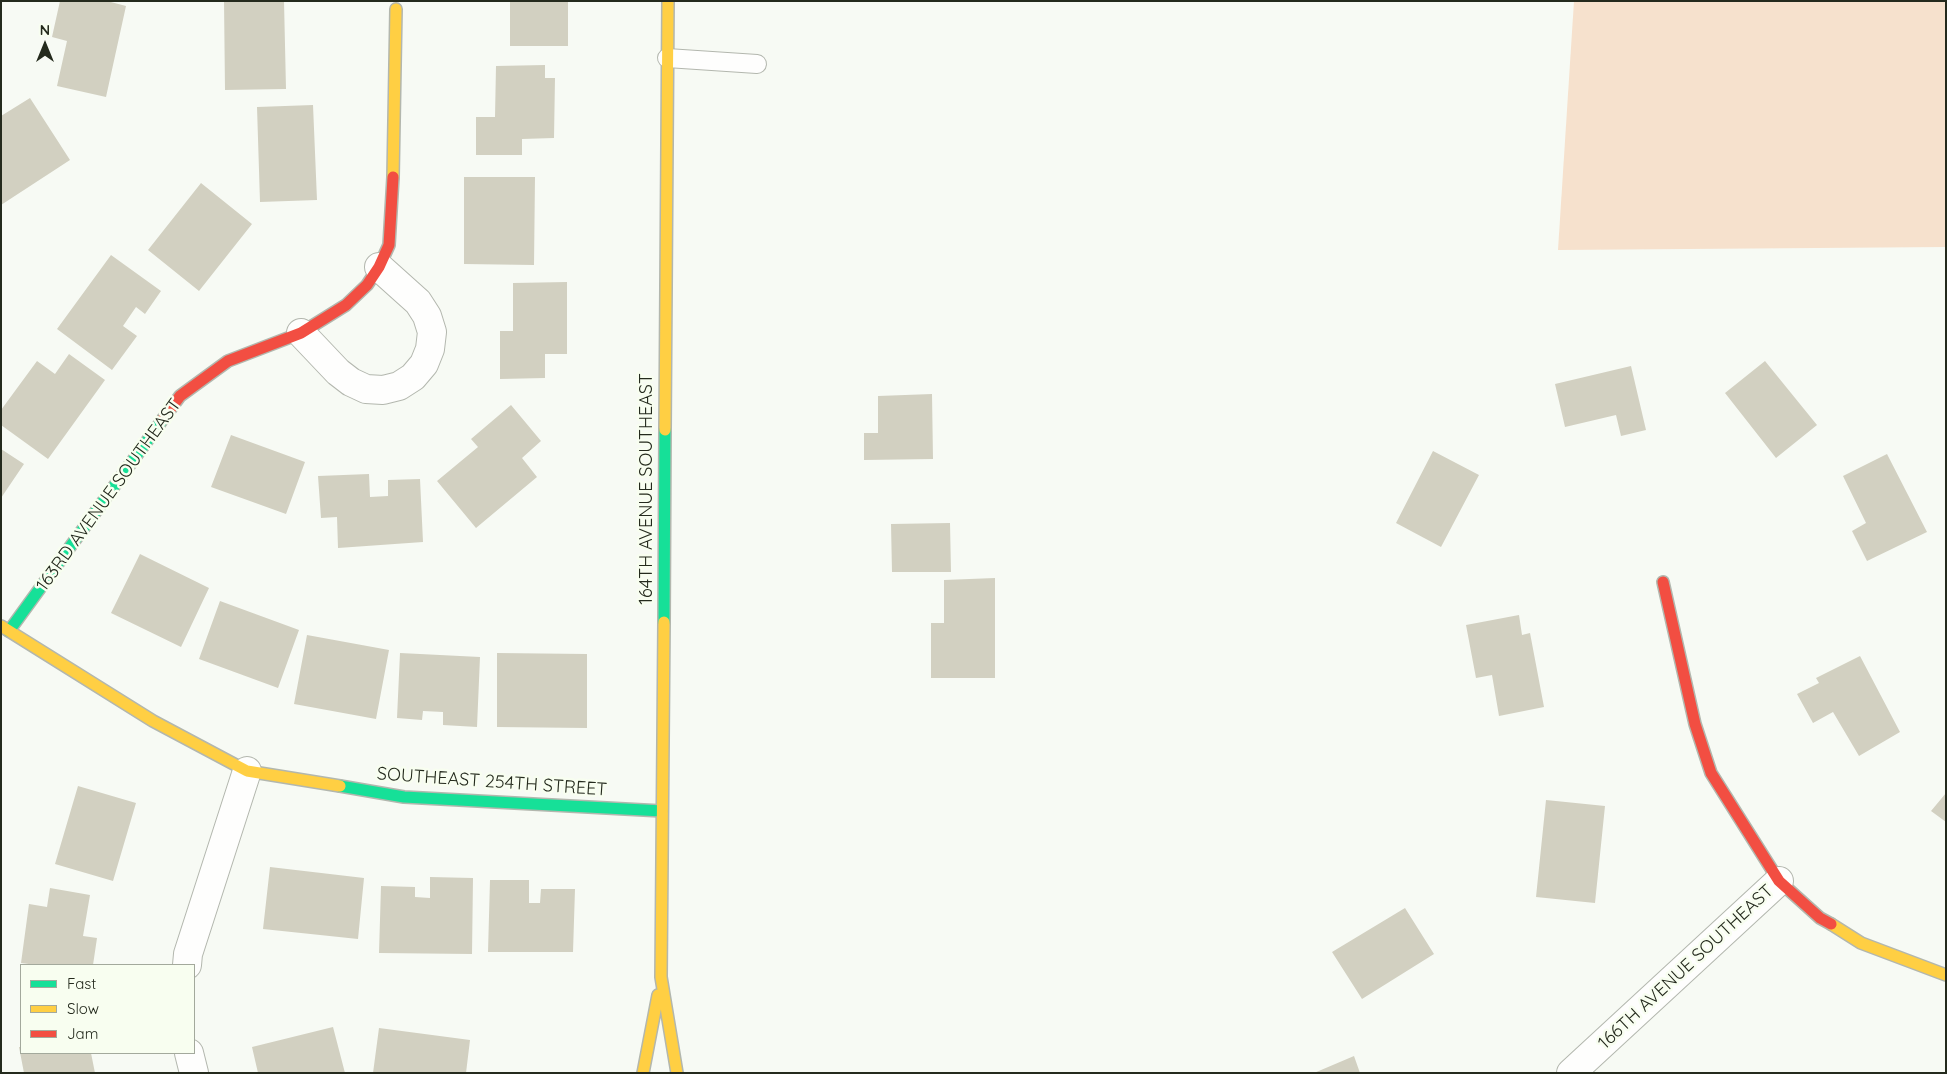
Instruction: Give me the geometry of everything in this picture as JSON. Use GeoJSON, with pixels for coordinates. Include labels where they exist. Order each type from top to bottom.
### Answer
{"type":"FeatureCollection","features":[{"type":"Feature","properties":{"kind":"street","name":"164TH AVENUE SOUTHEAST"},"geometry":{"type":"LineString","coordinates":[[668,1],[662,977],[677,1073]]}},
{"type":"Feature","properties":{"kind":"street","name":"163RD AVENUE SOUTHEAST"},"geometry":{"type":"LineString","coordinates":[[5,629],[180,396],[228,361],[302,332],[346,305],[366,286],[379,267],[389,245],[392,205],[396,9]]}},
{"type":"Feature","properties":{"kind":"street"},"geometry":{"type":"LineString","coordinates":[[302,332],[338,372],[350,382],[366,389],[391,388],[413,377],[424,364],[430,349],[432,332],[427,316],[418,302],[379,267]]}},
{"type":"Feature","properties":{"kind":"street"},"geometry":{"type":"LineString","coordinates":[[1663,582],[1695,724],[1711,773],[1733,811],[1779,881],[1820,918],[1861,943],[1946,975]]}},
{"type":"Feature","properties":{"kind":"street","name":"SOUTHEAST 254TH STREET"},"geometry":{"type":"LineString","coordinates":[[5,629],[153,721],[247,771],[404,797],[662,811]]}},
{"type":"Feature","properties":{"kind":"street"},"geometry":{"type":"LineString","coordinates":[[187,964],[188,954],[247,771]]}},
{"type":"Feature","properties":{"kind":"street","name":"166TH AVENUE SOUTHEAST"},"geometry":{"type":"LineString","coordinates":[[1572,1073],[1779,881]]}},
{"type":"Feature","properties":{"kind":"street","name":"164TH AVENUE SOUTHEAST"},"geometry":{"type":"LineString","coordinates":[[644,1073],[662,977]]}},
{"type":"Feature","properties":{"kind":"street"},"geometry":{"type":"LineString","coordinates":[[189,1054],[194,1073]]}},
{"type":"Feature","properties":{"kind":"lane"},"geometry":{"type":"LineString","coordinates":[[667,58],[756,64]]}},
{"type":"Feature","properties":{"kind":"shaded area"},"geometry":{"type":"Polygon","coordinates":[[[1574,1],[1946,1],[1946,247],[1558,250],[1574,1]]]}},
{"type":"Feature","properties":{"kind":"building"},"geometry":{"type":"Polygon","coordinates":[[[60,1],[107,1],[126,6],[106,97],[57,86],[67,41],[52,37],[60,1]]]}},
{"type":"Feature","properties":{"kind":"building"},"geometry":{"type":"Polygon","coordinates":[[[224,1],[284,1],[286,89],[225,90],[224,1]]]}},
{"type":"Feature","properties":{"kind":"building"},"geometry":{"type":"Polygon","coordinates":[[[510,1],[568,1],[568,46],[510,46],[510,1]]]}},
{"type":"Feature","properties":{"kind":"building"},"geometry":{"type":"Polygon","coordinates":[[[545,65],[545,78],[555,78],[554,138],[522,139],[522,155],[476,155],[476,117],[495,117],[496,66],[545,65]]]}},
{"type":"Feature","properties":{"kind":"building"},"geometry":{"type":"Polygon","coordinates":[[[30,98],[70,160],[1,205],[1,116],[30,98]]]}},
{"type":"Feature","properties":{"kind":"building"},"geometry":{"type":"Polygon","coordinates":[[[313,105],[317,200],[260,202],[257,107],[313,105]]]}},
{"type":"Feature","properties":{"kind":"building"},"geometry":{"type":"Polygon","coordinates":[[[464,177],[535,177],[534,265],[464,264],[464,177]]]}},
{"type":"Feature","properties":{"kind":"building"},"geometry":{"type":"Polygon","coordinates":[[[201,183],[252,224],[199,291],[148,250],[201,183]]]}},
{"type":"Feature","properties":{"kind":"building"},"geometry":{"type":"Polygon","coordinates":[[[111,255],[161,291],[145,314],[136,307],[123,326],[137,336],[112,370],[57,329],[111,255]]]}},
{"type":"Feature","properties":{"kind":"building"},"geometry":{"type":"Polygon","coordinates":[[[567,282],[567,354],[545,354],[545,378],[500,379],[500,331],[513,331],[513,283],[567,282]]]}},
{"type":"Feature","properties":{"kind":"building"},"geometry":{"type":"Polygon","coordinates":[[[69,354],[105,380],[48,459],[1,425],[1,410],[37,361],[55,374],[69,354]]]}},
{"type":"Feature","properties":{"kind":"building"},"geometry":{"type":"Polygon","coordinates":[[[1765,361],[1817,425],[1776,458],[1725,393],[1765,361]]]}},
{"type":"Feature","properties":{"kind":"building"},"geometry":{"type":"Polygon","coordinates":[[[1631,366],[1646,430],[1621,436],[1616,415],[1565,427],[1555,384],[1631,366]]]}},
{"type":"Feature","properties":{"kind":"building"},"geometry":{"type":"Polygon","coordinates":[[[932,394],[933,459],[864,460],[864,433],[878,433],[878,396],[932,394]]]}},
{"type":"Feature","properties":{"kind":"building"},"geometry":{"type":"Polygon","coordinates":[[[511,405],[541,441],[522,458],[537,477],[476,528],[437,481],[478,447],[471,439],[511,405]]]}},
{"type":"Feature","properties":{"kind":"building"},"geometry":{"type":"Polygon","coordinates":[[[231,435],[305,462],[286,514],[211,487],[231,435]]]}},
{"type":"Feature","properties":{"kind":"building"},"geometry":{"type":"Polygon","coordinates":[[[1,449],[24,464],[1,498],[1,449]]]}},
{"type":"Feature","properties":{"kind":"building"},"geometry":{"type":"Polygon","coordinates":[[[1433,451],[1479,475],[1441,547],[1396,523],[1433,451]]]}},
{"type":"Feature","properties":{"kind":"building"},"geometry":{"type":"Polygon","coordinates":[[[1887,454],[1927,532],[1867,561],[1852,531],[1866,523],[1843,476],[1887,454]]]}},
{"type":"Feature","properties":{"kind":"building"},"geometry":{"type":"Polygon","coordinates":[[[369,474],[370,497],[388,496],[388,480],[420,479],[423,542],[338,548],[337,517],[321,518],[318,476],[369,474]]]}},
{"type":"Feature","properties":{"kind":"building"},"geometry":{"type":"Polygon","coordinates":[[[950,523],[951,572],[892,572],[891,524],[950,523]]]}},
{"type":"Feature","properties":{"kind":"building"},"geometry":{"type":"Polygon","coordinates":[[[140,554],[209,588],[181,647],[111,613],[140,554]]]}},
{"type":"Feature","properties":{"kind":"building"},"geometry":{"type":"Polygon","coordinates":[[[995,578],[995,678],[931,678],[931,623],[944,623],[944,580],[995,578]]]}},
{"type":"Feature","properties":{"kind":"building"},"geometry":{"type":"Polygon","coordinates":[[[220,601],[299,630],[278,688],[199,659],[220,601]]]}},
{"type":"Feature","properties":{"kind":"building"},"geometry":{"type":"Polygon","coordinates":[[[1519,615],[1522,635],[1530,633],[1544,707],[1499,716],[1492,675],[1476,678],[1466,625],[1519,615]]]}},
{"type":"Feature","properties":{"kind":"building"},"geometry":{"type":"Polygon","coordinates":[[[307,635],[389,650],[376,719],[294,704],[307,635]]]}},
{"type":"Feature","properties":{"kind":"building"},"geometry":{"type":"Polygon","coordinates":[[[400,653],[480,657],[477,727],[443,725],[443,712],[423,711],[422,720],[397,718],[400,653]]]}},
{"type":"Feature","properties":{"kind":"building"},"geometry":{"type":"Polygon","coordinates":[[[497,653],[587,654],[587,728],[497,727],[497,653]]]}},
{"type":"Feature","properties":{"kind":"building"},"geometry":{"type":"Polygon","coordinates":[[[1860,656],[1900,732],[1859,756],[1833,712],[1813,723],[1797,694],[1819,683],[1816,678],[1860,656]]]}},
{"type":"Feature","properties":{"kind":"building"},"geometry":{"type":"Polygon","coordinates":[[[78,786],[136,803],[113,881],[55,864],[78,786]]]}},
{"type":"Feature","properties":{"kind":"building"},"geometry":{"type":"Polygon","coordinates":[[[1946,793],[1946,822],[1931,811],[1946,793]]]}},
{"type":"Feature","properties":{"kind":"building"},"geometry":{"type":"Polygon","coordinates":[[[1546,800],[1605,806],[1595,903],[1536,897],[1546,800]]]}},
{"type":"Feature","properties":{"kind":"building"},"geometry":{"type":"Polygon","coordinates":[[[270,867],[364,878],[358,939],[263,929],[270,867]]]}},
{"type":"Feature","properties":{"kind":"building"},"geometry":{"type":"Polygon","coordinates":[[[430,877],[473,878],[472,954],[379,953],[381,886],[415,887],[415,897],[430,898],[430,877]]]}},
{"type":"Feature","properties":{"kind":"building"},"geometry":{"type":"Polygon","coordinates":[[[490,880],[529,880],[529,903],[540,903],[541,889],[575,889],[573,952],[488,952],[490,880]]]}},
{"type":"Feature","properties":{"kind":"building"},"geometry":{"type":"Polygon","coordinates":[[[50,888],[90,895],[83,936],[97,938],[93,964],[21,963],[29,904],[47,907],[50,888]]]}},
{"type":"Feature","properties":{"kind":"building"},"geometry":{"type":"Polygon","coordinates":[[[1405,908],[1434,954],[1362,999],[1332,952],[1405,908]]]}},
{"type":"Feature","properties":{"kind":"building"},"geometry":{"type":"Polygon","coordinates":[[[333,1027],[345,1073],[258,1073],[252,1047],[333,1027]]]}},
{"type":"Feature","properties":{"kind":"building"},"geometry":{"type":"Polygon","coordinates":[[[379,1028],[470,1040],[466,1073],[373,1073],[379,1028]]]}},
{"type":"Feature","properties":{"kind":"building"},"geometry":{"type":"Polygon","coordinates":[[[20,1054],[91,1054],[95,1073],[24,1073],[20,1054]]]}},
{"type":"Feature","properties":{"kind":"building"},"geometry":{"type":"Polygon","coordinates":[[[1354,1056],[1360,1073],[1314,1073],[1354,1056]]]}},
{"type":"Feature","properties":{"kind":"traffic: fast"},"geometry":{"type":"LineString","coordinates":[[9,631],[163,419]]}},
{"type":"Feature","properties":{"kind":"traffic: fast"},"geometry":{"type":"LineString","coordinates":[[664,622],[665,430]]}},
{"type":"Feature","properties":{"kind":"traffic: fast"},"geometry":{"type":"LineString","coordinates":[[340,786],[404,797],[662,811]]}},
{"type":"Feature","properties":{"kind":"traffic: slow"},"geometry":{"type":"LineString","coordinates":[[665,430],[668,1]]}},
{"type":"Feature","properties":{"kind":"traffic: slow"},"geometry":{"type":"LineString","coordinates":[[393,177],[396,9]]}},
{"type":"Feature","properties":{"kind":"traffic: slow"},"geometry":{"type":"LineString","coordinates":[[664,622],[661,977],[677,1073]]}},
{"type":"Feature","properties":{"kind":"traffic: slow"},"geometry":{"type":"LineString","coordinates":[[1,626],[153,721],[247,771],[340,786]]}},
{"type":"Feature","properties":{"kind":"traffic: slow"},"geometry":{"type":"LineString","coordinates":[[1831,924],[1861,943],[1946,975]]}},
{"type":"Feature","properties":{"kind":"traffic: slow"},"geometry":{"type":"LineString","coordinates":[[643,1073],[658,995]]}},
{"type":"Feature","properties":{"kind":"traffic: jam"},"geometry":{"type":"LineString","coordinates":[[163,419],[180,396],[228,361],[301,333],[346,305],[367,285],[379,267],[389,245],[393,177]]}},
{"type":"Feature","properties":{"kind":"traffic: jam"},"geometry":{"type":"LineString","coordinates":[[1663,582],[1695,724],[1711,773],[1779,881],[1820,918],[1831,924]]}}]}
